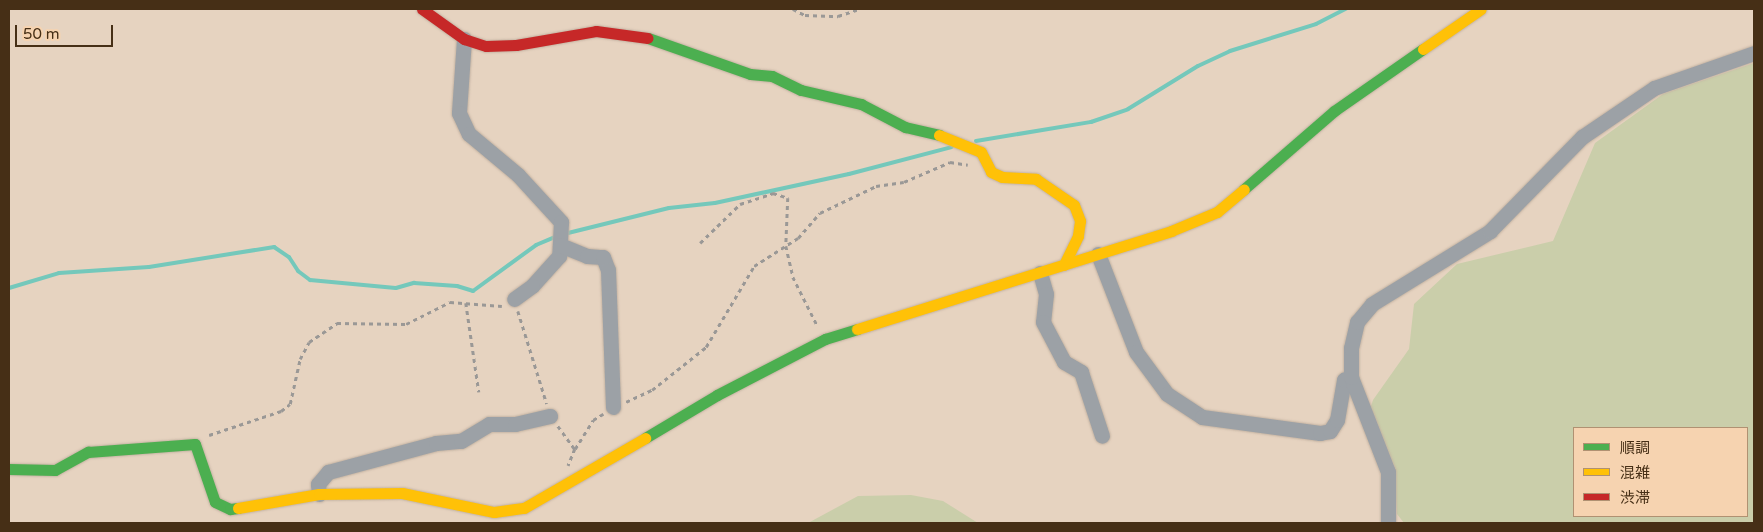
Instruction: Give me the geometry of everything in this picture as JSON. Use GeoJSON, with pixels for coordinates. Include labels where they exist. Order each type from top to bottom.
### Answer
{"type":"FeatureCollection","features":[{"type":"Feature","properties":{"kind":"street"},"geometry":{"type":"LineString","coordinates":[[422,9],[464,39],[486,46],[516,46],[596,31],[640,35],[750,74],[772,76],[801,90],[861,104],[905,127],[961,141],[981,152],[984,164],[1002,177],[1036,179],[1074,205],[1080,221],[1078,236],[1063,261],[1064,265]]}},
{"type":"Feature","properties":{"kind":"street"},"geometry":{"type":"LineString","coordinates":[[9,469],[54,470],[88,452],[196,444],[215,502],[230,508],[319,494],[402,493],[494,512],[524,508],[554,494],[717,395],[826,339],[1040,273],[1217,212],[1334,111],[1481,9]]}},
{"type":"Feature","properties":{"kind":"street"},"geometry":{"type":"LineString","coordinates":[[464,39],[459,113],[469,134],[518,175],[561,222],[559,256],[532,286],[514,299]]}},
{"type":"Feature","properties":{"kind":"street"},"geometry":{"type":"LineString","coordinates":[[1388,523],[1388,472],[1351,377],[1350,348],[1357,322],[1372,304],[1490,231],[1582,137],[1654,88],[1754,53]]}},
{"type":"Feature","properties":{"kind":"street"},"geometry":{"type":"LineString","coordinates":[[560,245],[587,256],[603,257],[608,270],[613,407]]}},
{"type":"Feature","properties":{"kind":"street"},"geometry":{"type":"LineString","coordinates":[[1098,254],[1136,352],[1167,394],[1202,417],[1320,433],[1330,431],[1337,420],[1344,380],[1351,377]]}},
{"type":"Feature","properties":{"kind":"street"},"geometry":{"type":"LineString","coordinates":[[1040,273],[1046,294],[1043,322],[1064,362],[1081,372],[1102,436]]}},
{"type":"Feature","properties":{"kind":"street"},"geometry":{"type":"LineString","coordinates":[[319,494],[318,484],[328,472],[436,443],[461,441],[489,424],[515,424],[550,416]]}},
{"type":"Feature","properties":{"kind":"path"},"geometry":{"type":"LineString","coordinates":[[793,9],[805,16],[838,16],[859,9]]}},
{"type":"Feature","properties":{"kind":"path"},"geometry":{"type":"LineString","coordinates":[[907,9],[926,9]]}},
{"type":"Feature","properties":{"kind":"path"},"geometry":{"type":"LineString","coordinates":[[565,474],[575,449],[594,420],[613,407],[652,390],[706,348],[754,266],[769,253],[786,246],[820,213],[876,186],[904,182],[950,162],[976,167],[984,164]]}},
{"type":"Feature","properties":{"kind":"path"},"geometry":{"type":"LineString","coordinates":[[700,243],[740,204],[773,193],[788,198],[786,246],[802,299],[826,339]]}},
{"type":"Feature","properties":{"kind":"path"},"geometry":{"type":"LineString","coordinates":[[196,444],[208,435],[281,411],[290,404],[300,359],[309,342],[323,330],[337,323],[406,324],[450,302],[501,306],[514,299],[550,416],[575,449]]}},
{"type":"Feature","properties":{"kind":"path"},"geometry":{"type":"LineString","coordinates":[[466,303],[479,392]]}},
{"type":"Feature","properties":{"kind":"green space"},"geometry":{"type":"Polygon","coordinates":[[[1754,63],[1754,523],[1404,523],[1397,514],[1394,465],[1369,412],[1373,400],[1409,349],[1414,304],[1457,264],[1553,241],[1595,143],[1663,94],[1754,63]]]}},
{"type":"Feature","properties":{"kind":"green space"},"geometry":{"type":"Polygon","coordinates":[[[911,495],[943,501],[978,523],[808,523],[858,496],[911,495]]]}},
{"type":"Feature","properties":{"kind":"waterway"},"geometry":{"type":"LineString","coordinates":[[976,141],[1091,122],[1128,109],[1198,66],[1230,51],[1316,24],[1346,9]]}},
{"type":"Feature","properties":{"kind":"waterway"},"geometry":{"type":"LineString","coordinates":[[564,234],[669,208],[715,203],[849,174],[952,147]]}},
{"type":"Feature","properties":{"kind":"waterway"},"geometry":{"type":"LineString","coordinates":[[9,288],[59,273],[149,267],[274,247],[289,257],[298,271],[310,280],[396,288],[414,283],[457,286],[473,291],[536,245],[555,237]]}},
{"type":"Feature","properties":{"kind":"traffic: fast"},"geometry":{"type":"LineString","coordinates":[[648,38],[750,74],[772,76],[801,90],[861,104],[905,127],[939,135]]}},
{"type":"Feature","properties":{"kind":"traffic: fast"},"geometry":{"type":"LineString","coordinates":[[1244,189],[1334,111],[1423,49]]}},
{"type":"Feature","properties":{"kind":"traffic: fast"},"geometry":{"type":"LineString","coordinates":[[645,438],[717,395],[825,339],[857,329]]}},
{"type":"Feature","properties":{"kind":"traffic: fast"},"geometry":{"type":"LineString","coordinates":[[9,469],[55,470],[88,452],[195,444],[215,502],[230,509],[238,508]]}},
{"type":"Feature","properties":{"kind":"traffic: slow"},"geometry":{"type":"LineString","coordinates":[[1423,49],[1481,9]]}},
{"type":"Feature","properties":{"kind":"traffic: slow"},"geometry":{"type":"LineString","coordinates":[[939,135],[981,152],[991,172],[1002,177],[1036,179],[1074,205],[1080,221],[1078,236],[1064,265]]}},
{"type":"Feature","properties":{"kind":"traffic: slow"},"geometry":{"type":"LineString","coordinates":[[857,329],[1171,231],[1217,212],[1244,189]]}},
{"type":"Feature","properties":{"kind":"traffic: slow"},"geometry":{"type":"LineString","coordinates":[[238,508],[319,494],[402,493],[494,512],[524,508],[645,438]]}},
{"type":"Feature","properties":{"kind":"traffic: jam"},"geometry":{"type":"LineString","coordinates":[[422,9],[464,39],[486,46],[516,45],[596,31],[648,38]]}}]}
